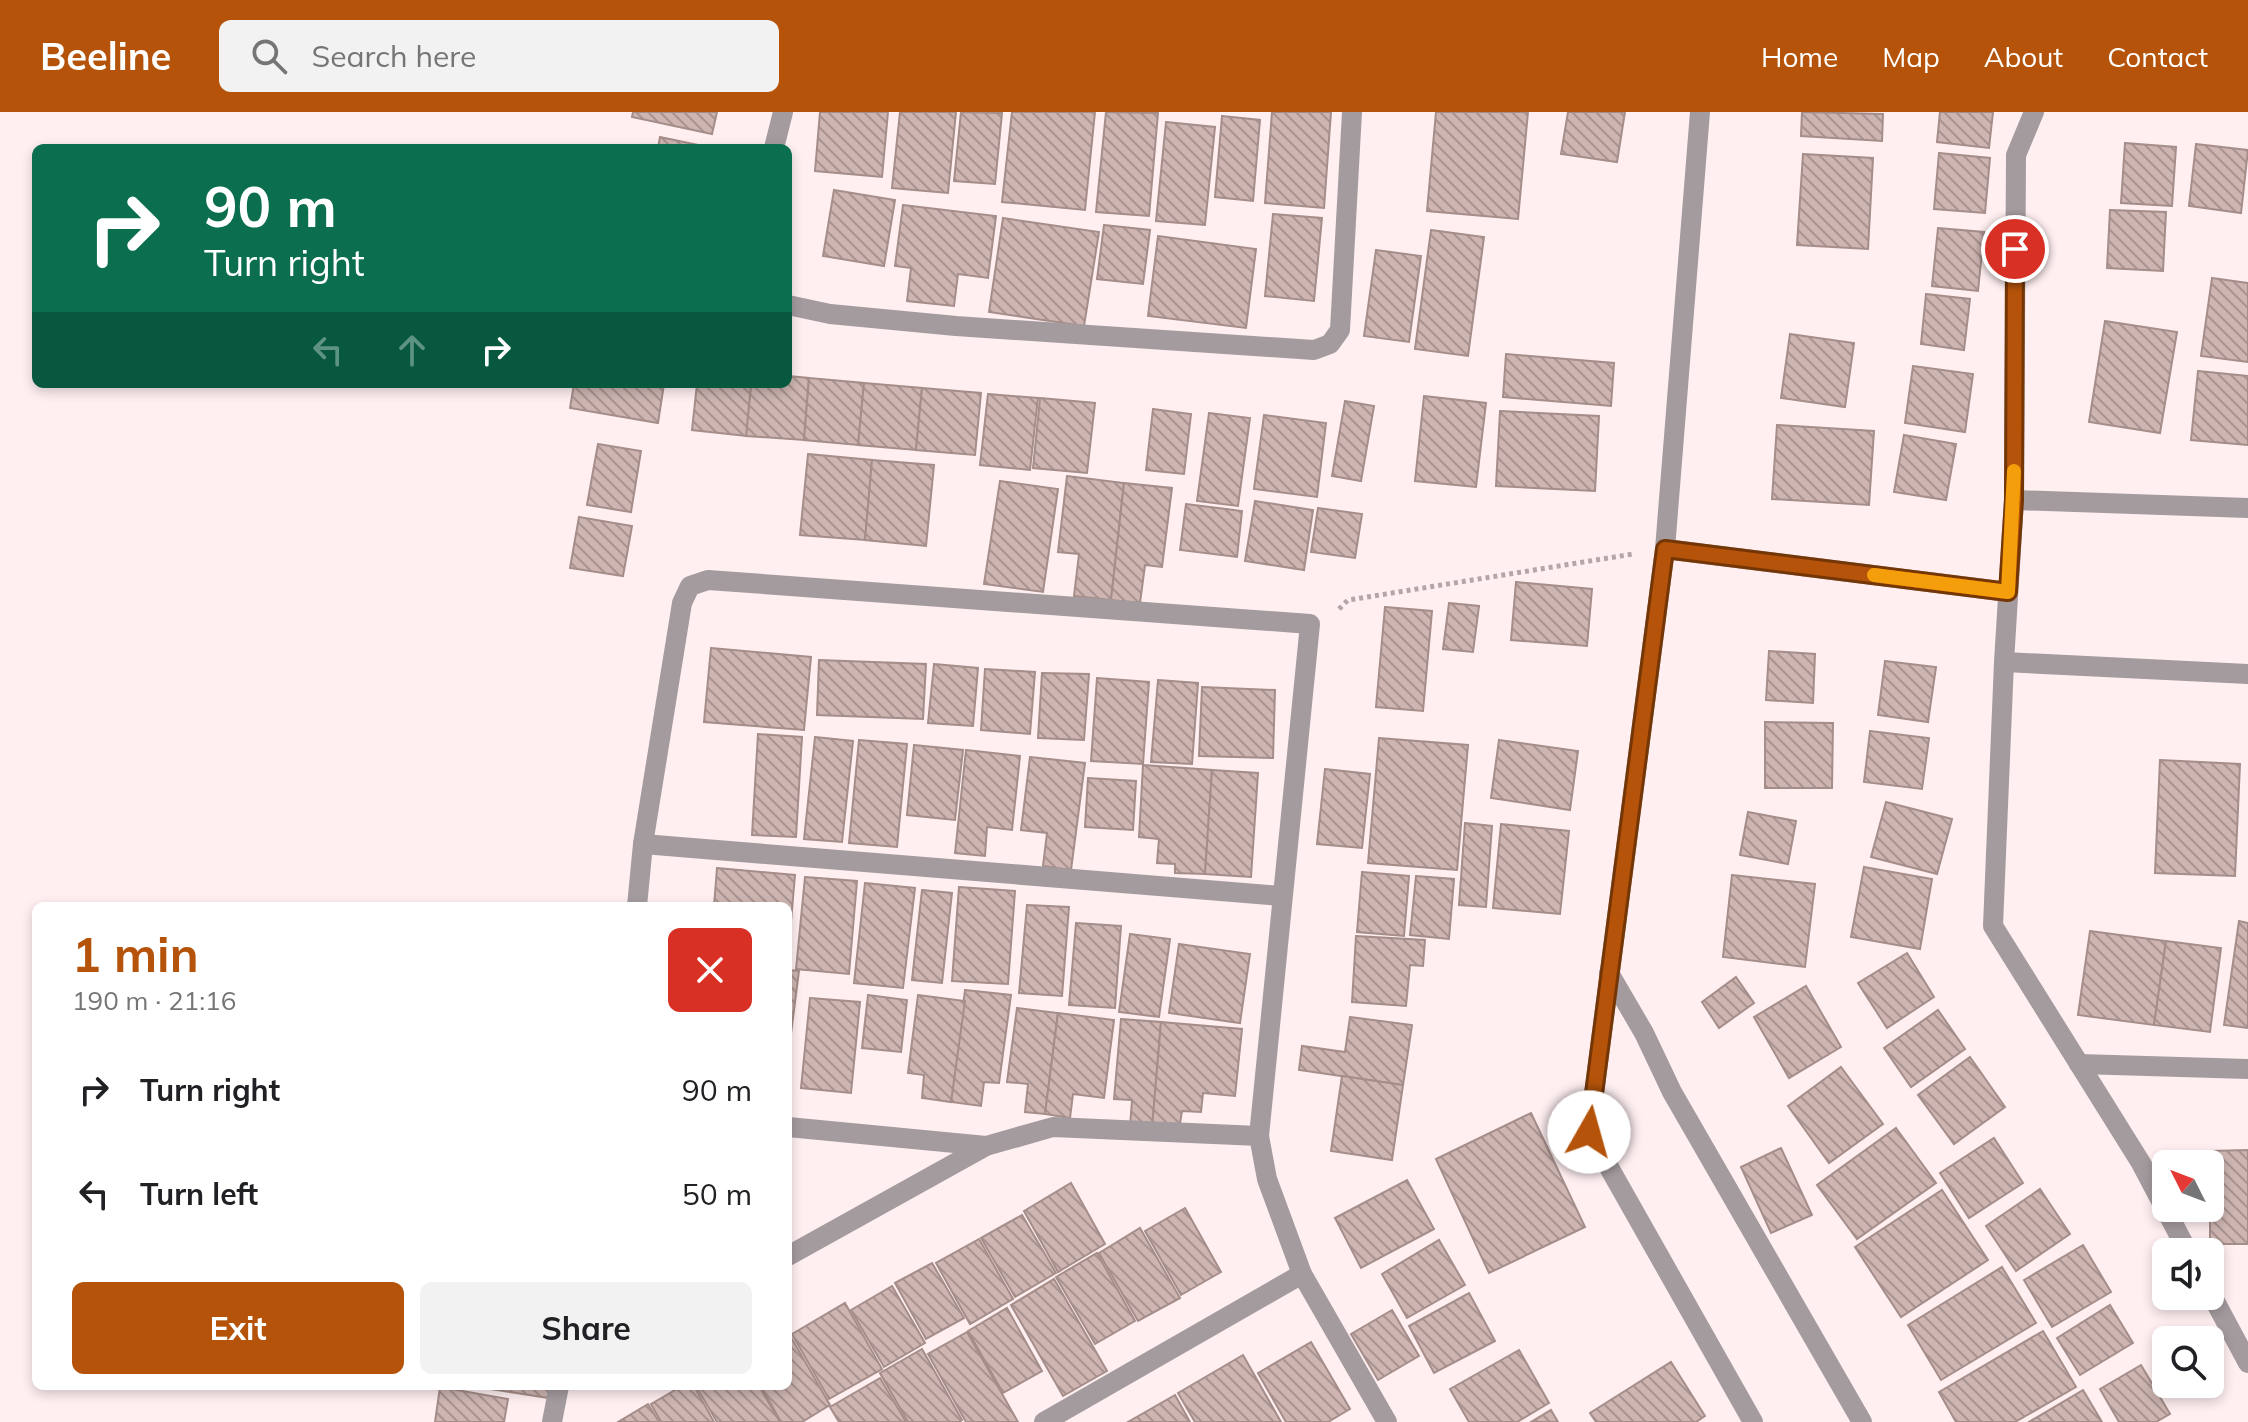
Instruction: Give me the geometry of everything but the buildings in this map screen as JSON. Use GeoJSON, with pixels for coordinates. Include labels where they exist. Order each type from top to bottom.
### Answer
{"type":"FeatureCollection","features":[{"type":"Feature","properties":{"kind":"street"},"geometry":{"type":"LineString","coordinates":[[775,144],[783,112]]}},
{"type":"Feature","properties":{"kind":"street"},"geometry":{"type":"LineString","coordinates":[[792,306],[830,314],[956,326],[1314,350],[1330,344],[1340,330],[1352,112]]}},
{"type":"Feature","properties":{"kind":"street"},"geometry":{"type":"LineString","coordinates":[[1700,112],[1665,549],[1589,1132],[1753,1422]]}},
{"type":"Feature","properties":{"kind":"street"},"geometry":{"type":"LineString","coordinates":[[2034,112],[2016,155],[2014,500],[1993,926],[2141,1163],[2181,1238]]}},
{"type":"Feature","properties":{"kind":"street"},"geometry":{"type":"LineString","coordinates":[[2014,500],[2248,508]]}},
{"type":"Feature","properties":{"kind":"street"},"geometry":{"type":"LineString","coordinates":[[1665,549],[2008,592]]}},
{"type":"Feature","properties":{"kind":"street"},"geometry":{"type":"LineString","coordinates":[[637,902],[643,844],[682,603],[690,586],[708,580],[1310,624],[1259,1136],[1267,1179],[1302,1274],[1387,1422]]}},
{"type":"Feature","properties":{"kind":"street"},"geometry":{"type":"LineString","coordinates":[[2004,662],[2248,674]]}},
{"type":"Feature","properties":{"kind":"street"},"geometry":{"type":"LineString","coordinates":[[643,844],[1281,896]]}},
{"type":"Feature","properties":{"kind":"street"},"geometry":{"type":"LineString","coordinates":[[1609,973],[1644,1033],[1672,1092],[1862,1422]]}},
{"type":"Feature","properties":{"kind":"street"},"geometry":{"type":"LineString","coordinates":[[2079,1064],[2248,1069]]}},
{"type":"Feature","properties":{"kind":"street"},"geometry":{"type":"LineString","coordinates":[[792,1127],[986,1146]]}},
{"type":"Feature","properties":{"kind":"street"},"geometry":{"type":"LineString","coordinates":[[792,1254],[986,1146],[1053,1127],[1259,1136]]}},
{"type":"Feature","properties":{"kind":"street"},"geometry":{"type":"LineString","coordinates":[[1044,1422],[1302,1274]]}},
{"type":"Feature","properties":{"kind":"street"},"geometry":{"type":"LineString","coordinates":[[2220,1310],[2248,1363]]}},
{"type":"Feature","properties":{"kind":"street"},"geometry":{"type":"LineString","coordinates":[[552,1422],[558,1390]]}},
{"type":"Feature","properties":{"kind":"path"},"geometry":{"type":"LineString","coordinates":[[1310,624],[1344,606],[1348,600],[1665,549]]}},
{"type":"Feature","properties":{"kind":"slow traffic"},"geometry":{"type":"LineString","coordinates":[[1874,575],[2008,592],[2014,471]]}},
{"type":"Feature","properties":{"kind":"route"},"geometry":{"type":"LineString","coordinates":[[1589,1132],[1665,549],[2008,592],[2014,500],[2015,249]]}}]}
